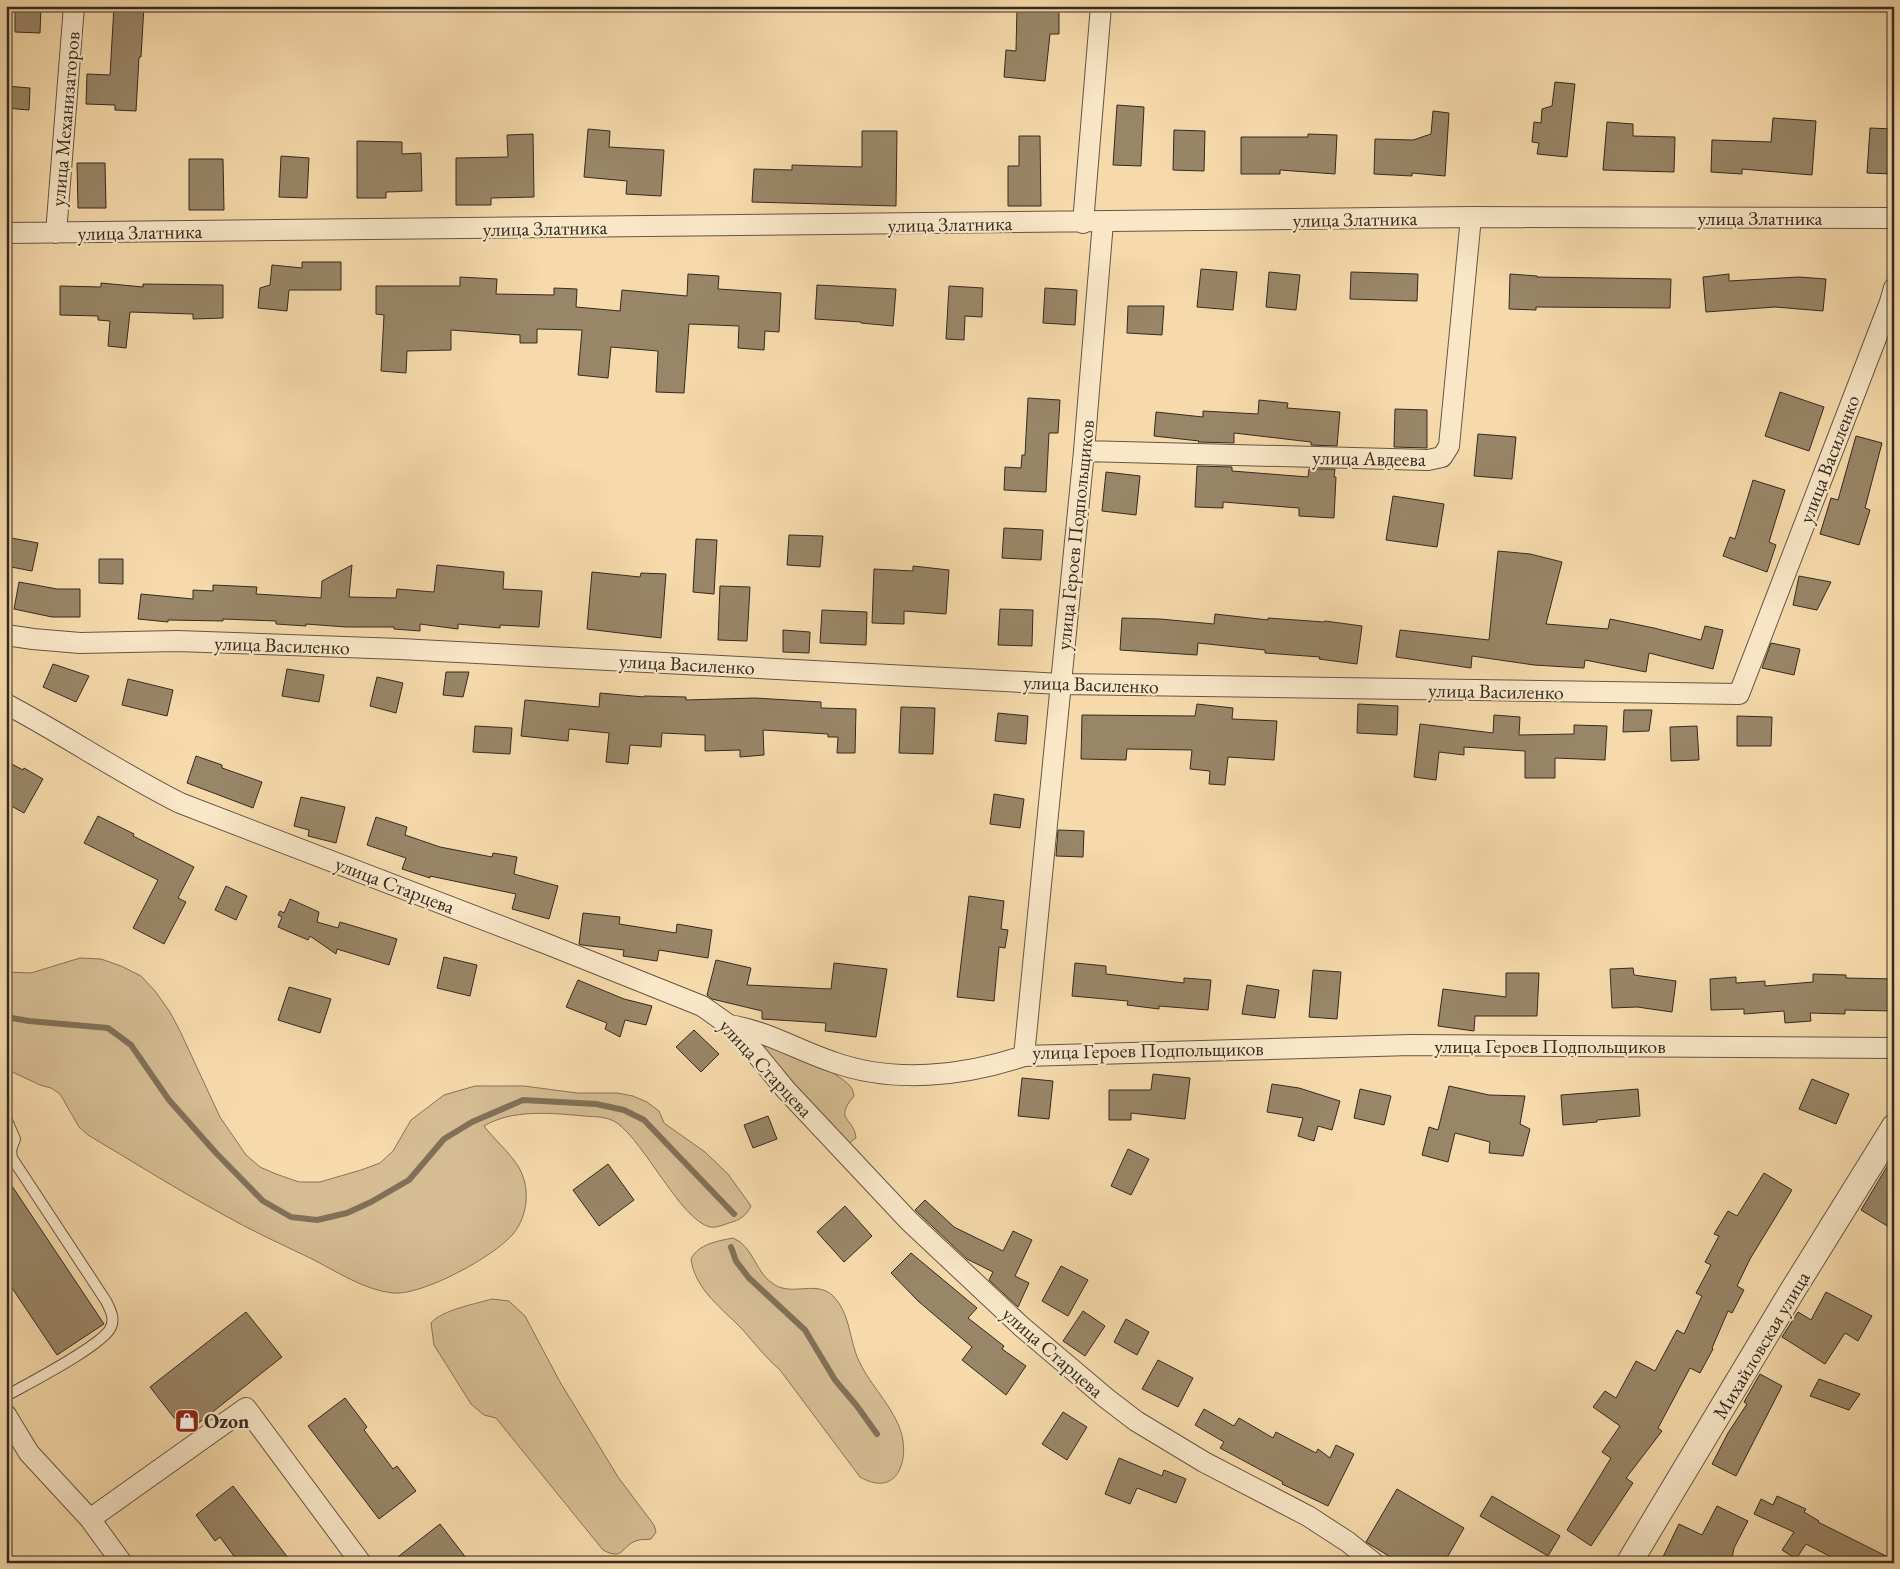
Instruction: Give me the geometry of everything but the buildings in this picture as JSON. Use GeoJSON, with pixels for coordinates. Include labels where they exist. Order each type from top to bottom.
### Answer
{"type":"FeatureCollection","features":[{"type":"Feature","properties":{"kind":"street","name":"улица Механизаторов"},"geometry":{"type":"LineString","coordinates":[[56,233],[74,6]]}},
{"type":"Feature","properties":{"kind":"street"},"geometry":{"type":"LineString","coordinates":[[1083,223],[1101,6]]}},
{"type":"Feature","properties":{"kind":"street","name":"улица Златника"},"geometry":{"type":"LineString","coordinates":[[6,233],[1083,223],[1471,217],[1894,218]]}},
{"type":"Feature","properties":{"kind":"street","name":"улица Авдеева"},"geometry":{"type":"LineString","coordinates":[[1084,451],[1428,460],[1442,457],[1448,446],[1471,217]]}},
{"type":"Feature","properties":{"kind":"street","name":"улица Героев Подпольщиков"},"geometry":{"type":"LineString","coordinates":[[1104,222],[1084,451],[1024,1056],[1411,1045],[1894,1048]]}},
{"type":"Feature","properties":{"kind":"street","name":"улица Василенко"},"geometry":{"type":"LineString","coordinates":[[7,634],[80,643],[177,641],[400,649],[1061,684],[1739,694],[1894,288]]}},
{"type":"Feature","properties":{"kind":"street","name":"улица Старцева"},"geometry":{"type":"LineString","coordinates":[[6,704],[44,724],[142,784],[180,803],[702,1006],[729,1025],[749,1045],[786,1090],[909,1220],[1022,1327],[1106,1398],[1136,1422],[1197,1458],[1308,1516],[1348,1542],[1374,1563]]}},
{"type":"Feature","properties":{"kind":"street"},"geometry":{"type":"LineString","coordinates":[[729,1025],[759,1031],[832,1062],[866,1071],[927,1075],[952,1074],[1024,1056]]}},
{"type":"Feature","properties":{"kind":"street","name":"Михайловская улица"},"geometry":{"type":"LineString","coordinates":[[1629,1563],[1791,1293],[1894,1127]]}},
{"type":"Feature","properties":{"kind":"street"},"geometry":{"type":"LineString","coordinates":[[90,1520],[246,1408],[361,1563]]}},
{"type":"Feature","properties":{"kind":"street"},"geometry":{"type":"LineString","coordinates":[[6,1415],[29,1453],[90,1520],[122,1563]]}},
{"type":"Feature","properties":{"kind":"lane"},"geometry":{"type":"LineString","coordinates":[[6,1118],[15,1139],[11,1150],[12,1158],[112,1313],[112,1325],[107,1334],[77,1356],[6,1396]]}},
{"type":"Feature","properties":{"kind":"shaded area"},"geometry":{"type":"Polygon","coordinates":[[[80,958],[101,959],[121,966],[141,976],[155,991],[170,1012],[180,1031],[220,1117],[246,1155],[260,1167],[276,1174],[299,1182],[320,1182],[361,1170],[380,1163],[393,1151],[411,1120],[444,1095],[475,1086],[524,1086],[577,1093],[617,1093],[633,1096],[647,1102],[659,1111],[664,1123],[705,1152],[728,1174],[751,1206],[745,1215],[739,1219],[710,1227],[687,1211],[628,1133],[617,1123],[601,1117],[546,1113],[507,1117],[484,1126],[518,1166],[525,1183],[525,1210],[513,1234],[491,1253],[475,1263],[457,1273],[421,1288],[393,1293],[371,1288],[243,1226],[154,1175],[88,1135],[79,1127],[60,1094],[51,1088],[40,1085],[6,1069],[6,972],[31,973],[80,958]]]}},
{"type":"Feature","properties":{"kind":"shaded area"},"geometry":{"type":"Polygon","coordinates":[[[770,1045],[812,1061],[835,1074],[850,1086],[854,1096],[845,1110],[845,1115],[852,1126],[856,1138],[849,1143],[769,1062],[764,1051],[765,1046],[770,1045]]]}},
{"type":"Feature","properties":{"kind":"shaded area"},"geometry":{"type":"Polygon","coordinates":[[[733,1238],[746,1247],[763,1274],[775,1285],[789,1289],[820,1289],[827,1291],[839,1303],[846,1318],[858,1359],[894,1416],[902,1436],[903,1460],[893,1478],[885,1483],[874,1483],[860,1477],[780,1370],[704,1290],[698,1280],[691,1259],[703,1247],[733,1238]]]}},
{"type":"Feature","properties":{"kind":"shaded area"},"geometry":{"type":"Polygon","coordinates":[[[492,1299],[509,1301],[525,1316],[560,1382],[618,1477],[654,1525],[656,1532],[651,1539],[633,1542],[623,1551],[615,1554],[603,1550],[496,1418],[484,1415],[471,1404],[434,1345],[431,1323],[443,1314],[492,1299]]]}},
{"type":"Feature","properties":{"kind":"waterway"},"geometry":{"type":"LineString","coordinates":[[6,1017],[29,1021],[108,1028],[131,1045],[169,1100],[216,1153],[263,1201],[291,1217],[317,1220],[347,1213],[371,1202],[409,1180],[444,1139],[472,1122],[523,1100],[596,1104],[624,1110],[644,1120],[734,1214]]}},
{"type":"Feature","properties":{"kind":"waterway"},"geometry":{"type":"LineString","coordinates":[[731,1247],[736,1261],[749,1278],[805,1330],[835,1380],[877,1434]]}},
{"type":"Feature","properties":{"kind":"place","name":"Ozon"},"geometry":{"type":"Point","coordinates":[187,1421]}}]}
